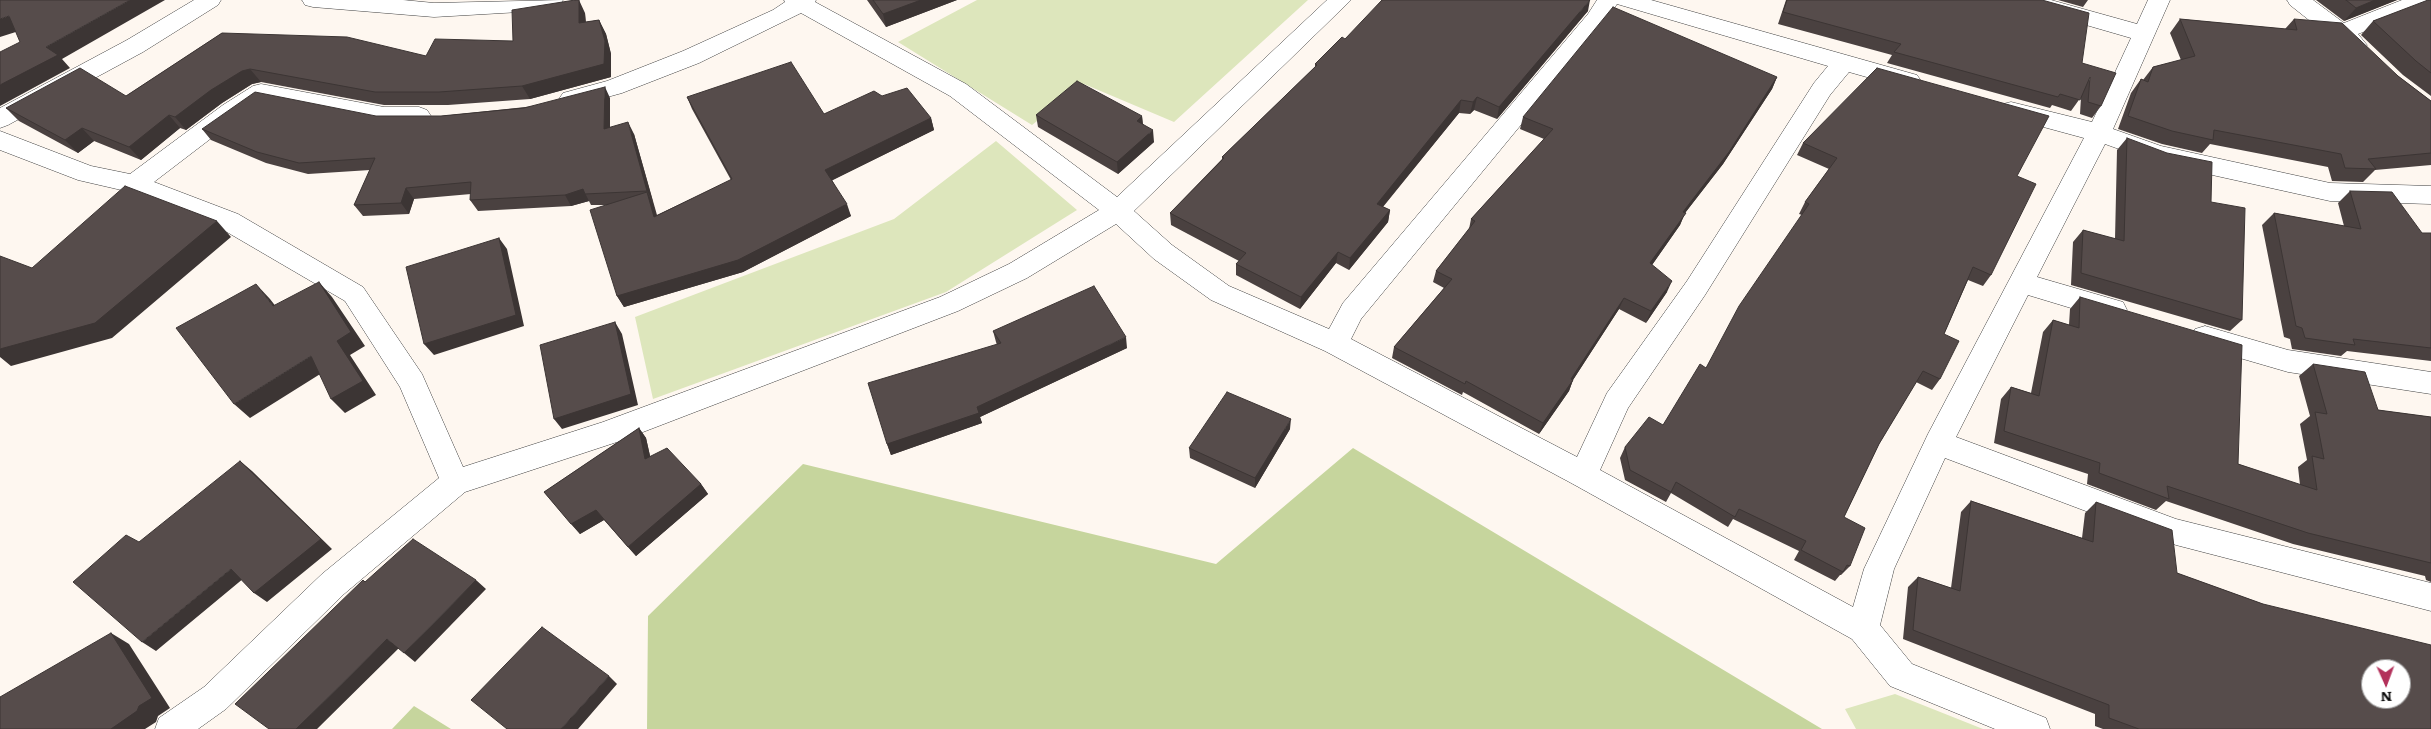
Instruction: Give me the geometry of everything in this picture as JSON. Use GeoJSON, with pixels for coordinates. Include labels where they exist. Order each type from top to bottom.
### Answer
{"type":"FeatureCollection","features":[{"type":"Feature","properties":{"kind":"street"},"geometry":{"type":"LineString","coordinates":[[0,119],[135,46],[210,0]]}},
{"type":"Feature","properties":{"kind":"street"},"geometry":{"type":"LineString","coordinates":[[313,0],[434,10],[520,5],[552,0]]}},
{"type":"Feature","properties":{"kind":"street"},"geometry":{"type":"LineString","coordinates":[[171,729],[216,698],[333,584],[455,482],[607,432],[949,304],[1018,271],[1118,211],[1152,176],[1340,0]]}},
{"type":"Feature","properties":{"kind":"street"},"geometry":{"type":"LineString","coordinates":[[1335,343],[1352,311],[1596,19],[1608,0]]}},
{"type":"Feature","properties":{"kind":"street"},"geometry":{"type":"LineString","coordinates":[[1625,0],[1929,87]]}},
{"type":"Feature","properties":{"kind":"street"},"geometry":{"type":"LineString","coordinates":[[2025,0],[2145,34]]}},
{"type":"Feature","properties":{"kind":"street"},"geometry":{"type":"LineString","coordinates":[[1863,629],[1879,569],[1938,443],[2099,132],[2160,0]]}},
{"type":"Feature","properties":{"kind":"street"},"geometry":{"type":"LineString","coordinates":[[2298,0],[2342,32],[2368,57]]}},
{"type":"Feature","properties":{"kind":"street"},"geometry":{"type":"LineString","coordinates":[[2342,32],[2423,0]]}},
{"type":"Feature","properties":{"kind":"street"},"geometry":{"type":"LineString","coordinates":[[548,104],[614,87],[691,57],[801,1],[958,90],[1118,211],[1162,252],[1220,293],[1335,343],[1583,475],[1863,629],[1901,675],[2034,729]]}},
{"type":"Feature","properties":{"kind":"street"},"geometry":{"type":"LineString","coordinates":[[1583,475],[1617,401],[1696,288],[1822,89],[1843,63]]}},
{"type":"Feature","properties":{"kind":"street"},"geometry":{"type":"LineString","coordinates":[[134,184],[231,111],[262,92],[384,116],[438,116]]}},
{"type":"Feature","properties":{"kind":"street"},"geometry":{"type":"LineString","coordinates":[[1986,103],[2099,132],[2158,154],[2330,192],[2431,195]]}},
{"type":"Feature","properties":{"kind":"street"},"geometry":{"type":"LineString","coordinates":[[0,140],[87,174],[134,184],[228,221],[354,294],[412,382],[455,482]]}},
{"type":"Feature","properties":{"kind":"street"},"geometry":{"type":"LineString","coordinates":[[2021,282],[2136,316]]}},
{"type":"Feature","properties":{"kind":"street"},"geometry":{"type":"LineString","coordinates":[[2183,330],[2288,361],[2431,383]]}},
{"type":"Feature","properties":{"kind":"street"},"geometry":{"type":"LineString","coordinates":[[1938,443],[2176,532],[2431,597]]}},
{"type":"Feature","properties":{"kind":"green space"},"geometry":{"type":"Polygon","coordinates":[[[977,0],[1308,0],[1174,122],[1084,84],[1032,125],[898,42],[977,0]]]}},
{"type":"Feature","properties":{"kind":"green space"},"geometry":{"type":"Polygon","coordinates":[[[996,141],[1077,210],[946,292],[653,399],[635,317],[894,219],[996,141]]]}},
{"type":"Feature","properties":{"kind":"green space"},"geometry":{"type":"Polygon","coordinates":[[[1353,448],[1822,729],[647,729],[648,616],[803,464],[1216,564],[1353,448]]]}},
{"type":"Feature","properties":{"kind":"green space"},"geometry":{"type":"Polygon","coordinates":[[[1895,694],[1983,729],[1856,729],[1845,709],[1895,694]]]}},
{"type":"Feature","properties":{"kind":"green space"},"geometry":{"type":"Polygon","coordinates":[[[414,706],[451,729],[392,729],[414,706]]]}},
{"type":"Feature","properties":{"kind":"building"},"geometry":{"type":"Polygon","coordinates":[[[0,0],[130,0],[46,47],[58,55],[0,85],[0,52],[20,42],[9,16],[0,19],[0,0]]]}},
{"type":"Feature","properties":{"kind":"building"},"geometry":{"type":"Polygon","coordinates":[[[579,0],[579,23],[599,20],[605,41],[604,64],[522,86],[439,92],[375,92],[250,69],[242,71],[211,90],[175,117],[169,115],[129,147],[82,128],[65,140],[6,108],[80,68],[126,96],[222,33],[347,37],[426,56],[435,39],[513,41],[512,10],[579,0]]]}},
{"type":"Feature","properties":{"kind":"building"},"geometry":{"type":"Polygon","coordinates":[[[873,0],[921,0],[883,14],[873,0]]]}},
{"type":"Feature","properties":{"kind":"building"},"geometry":{"type":"Polygon","coordinates":[[[1382,0],[1590,0],[1499,107],[1477,97],[1473,102],[1461,100],[1377,204],[1390,210],[1350,258],[1338,252],[1301,297],[1236,264],[1246,253],[1170,213],[1224,158],[1222,157],[1317,65],[1315,64],[1342,37],[1345,39],[1382,0]]]}},
{"type":"Feature","properties":{"kind":"building"},"geometry":{"type":"Polygon","coordinates":[[[1787,0],[2042,0],[2089,13],[2082,63],[2116,73],[2101,106],[2088,102],[2090,77],[2080,100],[2060,94],[2058,97],[1894,52],[1901,44],[1783,12],[1787,0]]]}},
{"type":"Feature","properties":{"kind":"building"},"geometry":{"type":"Polygon","coordinates":[[[2346,0],[2375,0],[2356,8],[2346,0]]]}},
{"type":"Feature","properties":{"kind":"building"},"geometry":{"type":"Polygon","coordinates":[[[2431,0],[2431,73],[2373,21],[2431,0]]]}},
{"type":"Feature","properties":{"kind":"building"},"geometry":{"type":"Polygon","coordinates":[[[1613,7],[1777,77],[1729,152],[1683,212],[1686,213],[1650,263],[1672,281],[1651,311],[1624,298],[1571,379],[1573,380],[1543,423],[1466,381],[1465,384],[1394,347],[1452,279],[1436,271],[1475,221],[1471,219],[1553,129],[1523,117],[1613,7]]]}},
{"type":"Feature","properties":{"kind":"building"},"geometry":{"type":"Polygon","coordinates":[[[2180,19],[2297,30],[2294,19],[2342,23],[2398,76],[2431,101],[2431,153],[2368,159],[2376,169],[2345,168],[2341,154],[2214,130],[2213,140],[2172,131],[2128,116],[2141,79],[2148,82],[2153,67],[2195,56],[2180,19]]]}},
{"type":"Feature","properties":{"kind":"building"},"geometry":{"type":"Polygon","coordinates":[[[791,62],[824,114],[874,91],[882,96],[907,88],[931,118],[825,170],[847,204],[738,260],[617,296],[590,210],[647,192],[654,217],[732,179],[687,97],[791,62]]]}},
{"type":"Feature","properties":{"kind":"building"},"geometry":{"type":"Polygon","coordinates":[[[1877,68],[2049,116],[2017,176],[2036,184],[1991,275],[1973,267],[1944,334],[1959,341],[1940,379],[1923,371],[1879,444],[1844,517],[1865,528],[1850,566],[1847,565],[1843,572],[1801,550],[1806,541],[1739,509],[1735,517],[1676,482],[1671,492],[1630,470],[1625,447],[1649,417],[1663,425],[1700,364],[1706,368],[1739,306],[1809,204],[1805,202],[1837,158],[1803,143],[1877,68]]]}},
{"type":"Feature","properties":{"kind":"building"},"geometry":{"type":"Polygon","coordinates":[[[1077,81],[1142,116],[1137,121],[1153,130],[1117,162],[1036,115],[1077,81]]]}},
{"type":"Feature","properties":{"kind":"building"},"geometry":{"type":"Polygon","coordinates":[[[605,87],[604,129],[628,122],[647,191],[585,194],[583,189],[565,195],[470,200],[471,182],[406,188],[401,203],[354,205],[375,158],[299,163],[257,152],[202,129],[255,92],[376,116],[441,116],[524,108],[605,87]]]}},
{"type":"Feature","properties":{"kind":"building"},"geometry":{"type":"Polygon","coordinates":[[[2127,138],[2167,153],[2212,162],[2211,202],[2245,208],[2242,320],[2081,273],[2083,230],[2124,241],[2127,138]]]}},
{"type":"Feature","properties":{"kind":"building"},"geometry":{"type":"Polygon","coordinates":[[[125,186],[217,221],[95,323],[0,349],[0,256],[32,268],[125,186]]]}},
{"type":"Feature","properties":{"kind":"building"},"geometry":{"type":"Polygon","coordinates":[[[2350,191],[2392,192],[2422,233],[2431,233],[2431,348],[2353,339],[2355,345],[2305,338],[2302,328],[2296,326],[2274,213],[2361,229],[2350,191]]]}},
{"type":"Feature","properties":{"kind":"building"},"geometry":{"type":"Polygon","coordinates":[[[499,238],[516,315],[424,344],[406,267],[499,238]]]}},
{"type":"Feature","properties":{"kind":"building"},"geometry":{"type":"Polygon","coordinates":[[[319,282],[351,332],[337,341],[363,381],[331,399],[311,356],[234,404],[176,328],[256,284],[273,306],[319,282]]]}},
{"type":"Feature","properties":{"kind":"building"},"geometry":{"type":"Polygon","coordinates":[[[1094,286],[1126,337],[977,407],[979,413],[887,444],[868,383],[1001,343],[993,331],[1094,286]]]}},
{"type":"Feature","properties":{"kind":"building"},"geometry":{"type":"Polygon","coordinates":[[[2080,297],[2242,345],[2238,464],[2317,490],[2312,456],[2324,459],[2315,412],[2327,414],[2313,364],[2365,372],[2378,410],[2431,417],[2431,563],[2308,533],[2167,486],[2169,499],[2099,473],[2100,463],[2004,431],[2011,387],[2039,396],[2053,320],[2079,328],[2080,297]]]}},
{"type":"Feature","properties":{"kind":"building"},"geometry":{"type":"Polygon","coordinates":[[[615,322],[631,394],[554,419],[540,345],[615,322]]]}},
{"type":"Feature","properties":{"kind":"building"},"geometry":{"type":"Polygon","coordinates":[[[1227,392],[1291,419],[1255,478],[1189,448],[1227,392]]]}},
{"type":"Feature","properties":{"kind":"building"},"geometry":{"type":"Polygon","coordinates":[[[639,428],[645,459],[667,448],[701,484],[628,547],[596,510],[571,524],[544,492],[639,428]]]}},
{"type":"Feature","properties":{"kind":"building"},"geometry":{"type":"Polygon","coordinates":[[[240,461],[321,539],[254,593],[231,569],[142,642],[73,582],[126,535],[139,542],[240,461]]]}},
{"type":"Feature","properties":{"kind":"building"},"geometry":{"type":"Polygon","coordinates":[[[1971,501],[2093,542],[2096,502],[2172,530],[2177,573],[2263,604],[2431,645],[2431,729],[2139,729],[2109,718],[2109,705],[1913,630],[1918,577],[1960,591],[1971,501]]]}},
{"type":"Feature","properties":{"kind":"building"},"geometry":{"type":"Polygon","coordinates":[[[413,539],[476,580],[404,653],[387,639],[296,729],[269,729],[235,704],[363,580],[365,582],[413,539]]]}},
{"type":"Feature","properties":{"kind":"building"},"geometry":{"type":"Polygon","coordinates":[[[542,627],[609,676],[561,729],[507,729],[471,700],[542,627]]]}},
{"type":"Feature","properties":{"kind":"building"},"geometry":{"type":"Polygon","coordinates":[[[111,633],[152,698],[139,706],[137,711],[111,729],[0,729],[0,697],[111,633]]]}}]}
